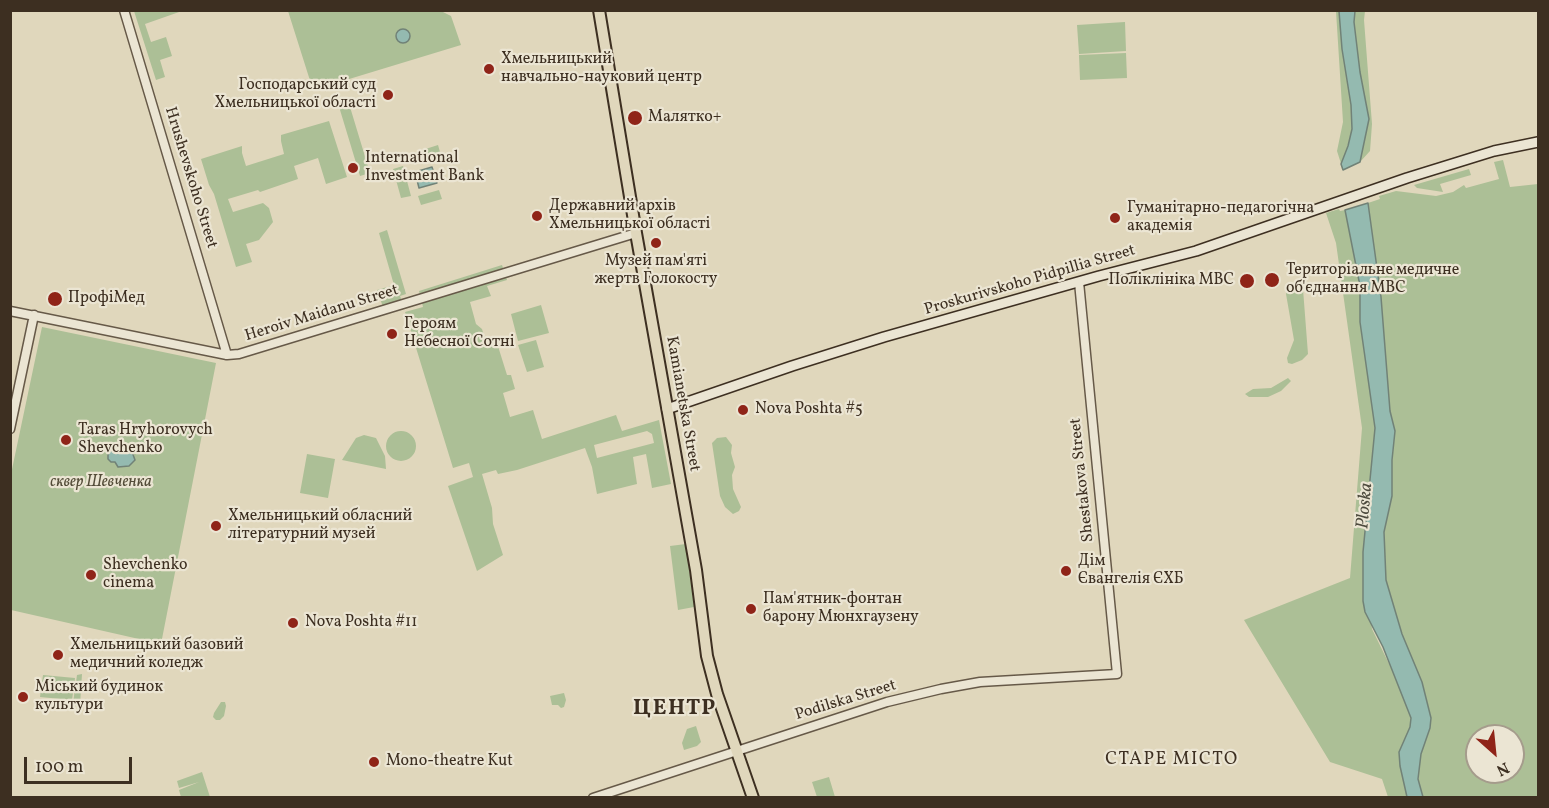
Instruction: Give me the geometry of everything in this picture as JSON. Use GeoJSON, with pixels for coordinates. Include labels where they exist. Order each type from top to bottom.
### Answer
{"type":"FeatureCollection","features":[{"type":"Feature","properties":{"kind":"main road","name":"Kamianetska Street"},"geometry":{"type":"LineString","coordinates":[[599,10],[696,570],[707,656],[717,694],[753,798]]}},
{"type":"Feature","properties":{"kind":"main road","name":"Proskurivskoho Pidpillia Street"},"geometry":{"type":"LineString","coordinates":[[667,409],[884,337],[1196,251],[1377,188],[1494,151],[1539,142]]}},
{"type":"Feature","properties":{"kind":"street","name":"Hrushevskoho Street"},"geometry":{"type":"LineString","coordinates":[[124,10],[227,355]]}},
{"type":"Feature","properties":{"kind":"street","name":"Heroiv Maidanu Street"},"geometry":{"type":"LineString","coordinates":[[10,311],[227,355],[239,354],[636,233]]}},
{"type":"Feature","properties":{"kind":"street","name":"Shestakova Street"},"geometry":{"type":"LineString","coordinates":[[1079,282],[1117,674]]}},
{"type":"Feature","properties":{"kind":"street"},"geometry":{"type":"LineString","coordinates":[[10,429],[34,315]]}},
{"type":"Feature","properties":{"kind":"street","name":"Podilska Street"},"geometry":{"type":"LineString","coordinates":[[593,798],[887,702],[964,684],[1117,674]]}},
{"type":"Feature","properties":{"kind":"green space"},"geometry":{"type":"Polygon","coordinates":[[[134,11],[182,11],[145,24],[151,42],[166,37],[172,56],[160,60],[165,77],[156,80],[134,11]]]}},
{"type":"Feature","properties":{"kind":"green space"},"geometry":{"type":"Polygon","coordinates":[[[288,11],[441,11],[451,16],[461,45],[313,90],[288,11]]]}},
{"type":"Feature","properties":{"kind":"green space"},"geometry":{"type":"Polygon","coordinates":[[[1336,11],[1365,11],[1372,124],[1370,151],[1360,162],[1343,170],[1337,151],[1343,122],[1336,11]]]}},
{"type":"Feature","properties":{"kind":"green space"},"geometry":{"type":"Polygon","coordinates":[[[1125,22],[1126,51],[1079,54],[1077,25],[1125,22]]]}},
{"type":"Feature","properties":{"kind":"green space"},"geometry":{"type":"Polygon","coordinates":[[[1126,53],[1127,78],[1080,80],[1079,55],[1126,53]]]}},
{"type":"Feature","properties":{"kind":"green space"},"geometry":{"type":"Polygon","coordinates":[[[347,97],[370,173],[360,176],[337,100],[347,97]]]}},
{"type":"Feature","properties":{"kind":"green space"},"geometry":{"type":"Polygon","coordinates":[[[329,121],[347,177],[326,184],[318,158],[294,166],[298,179],[260,192],[258,190],[228,199],[233,212],[263,203],[269,208],[273,222],[259,240],[246,244],[252,262],[236,267],[201,159],[242,146],[246,166],[284,154],[281,135],[329,121]]]}},
{"type":"Feature","properties":{"kind":"green space"},"geometry":{"type":"Polygon","coordinates":[[[438,145],[440,152],[409,161],[407,155],[438,145]]]}},
{"type":"Feature","properties":{"kind":"green space"},"geometry":{"type":"Polygon","coordinates":[[[1503,160],[1510,187],[1538,184],[1538,797],[1423,797],[1418,779],[1421,754],[1430,728],[1431,717],[1422,682],[1402,634],[1386,580],[1384,532],[1392,496],[1395,431],[1390,411],[1381,297],[1368,203],[1380,199],[1379,196],[1396,191],[1436,196],[1453,192],[1464,185],[1466,188],[1499,179],[1494,162],[1503,160]]]}},
{"type":"Feature","properties":{"kind":"green space"},"geometry":{"type":"Polygon","coordinates":[[[403,166],[411,196],[401,198],[393,169],[403,166]]]}},
{"type":"Feature","properties":{"kind":"green space"},"geometry":{"type":"Polygon","coordinates":[[[1469,169],[1471,175],[1440,184],[1443,192],[1417,188],[1414,185],[1469,169]]]}},
{"type":"Feature","properties":{"kind":"green space"},"geometry":{"type":"Polygon","coordinates":[[[439,190],[442,199],[421,205],[418,196],[439,190]]]}},
{"type":"Feature","properties":{"kind":"green space"},"geometry":{"type":"Polygon","coordinates":[[[1339,209],[1340,211],[1345,210],[1360,286],[1360,322],[1375,428],[1363,552],[1372,629],[1395,676],[1411,718],[1410,727],[1399,752],[1407,797],[1388,797],[1382,779],[1330,762],[1244,620],[1350,578],[1362,428],[1336,243],[1326,213],[1339,209]]]}},
{"type":"Feature","properties":{"kind":"green space"},"geometry":{"type":"Polygon","coordinates":[[[387,230],[406,294],[400,296],[402,301],[383,307],[377,290],[394,285],[379,233],[387,230]]]}},
{"type":"Feature","properties":{"kind":"green space"},"geometry":{"type":"Polygon","coordinates":[[[502,265],[507,280],[487,286],[491,296],[470,302],[476,324],[482,329],[487,346],[497,343],[507,375],[511,375],[515,389],[503,393],[510,417],[533,410],[542,439],[616,415],[622,431],[659,420],[671,484],[652,488],[646,454],[633,457],[637,484],[597,494],[592,467],[585,448],[517,470],[498,474],[496,470],[482,474],[492,508],[493,524],[503,555],[477,571],[448,486],[473,477],[469,463],[453,468],[405,312],[423,307],[419,291],[502,265]],[[647,431],[594,445],[597,458],[654,443],[652,434],[647,431]]]}},
{"type":"Feature","properties":{"kind":"green space"},"geometry":{"type":"Polygon","coordinates":[[[1299,285],[1303,289],[1308,354],[1302,360],[1292,364],[1288,363],[1287,358],[1294,340],[1286,294],[1288,286],[1299,285]]]}},
{"type":"Feature","properties":{"kind":"green space"},"geometry":{"type":"Polygon","coordinates":[[[541,305],[549,333],[518,341],[511,314],[541,305]]]}},
{"type":"Feature","properties":{"kind":"green space","name":"сквер Шевченка"},"geometry":{"type":"Polygon","coordinates":[[[42,327],[216,363],[161,644],[11,610],[11,474],[42,327]]]}},
{"type":"Feature","properties":{"kind":"green space"},"geometry":{"type":"Polygon","coordinates":[[[536,340],[544,367],[527,372],[518,345],[536,340]]]}},
{"type":"Feature","properties":{"kind":"green space"},"geometry":{"type":"Polygon","coordinates":[[[1288,378],[1291,381],[1281,391],[1268,397],[1249,397],[1245,394],[1253,389],[1271,388],[1288,378]]]}},
{"type":"Feature","properties":{"kind":"green space"},"geometry":{"type":"Polygon","coordinates":[[[401,431],[412,435],[416,446],[412,457],[401,461],[390,457],[386,446],[390,435],[401,431]]]}},
{"type":"Feature","properties":{"kind":"green space"},"geometry":{"type":"Polygon","coordinates":[[[364,435],[376,438],[385,456],[386,469],[342,460],[356,438],[364,435]]]}},
{"type":"Feature","properties":{"kind":"green space"},"geometry":{"type":"Polygon","coordinates":[[[726,437],[732,445],[731,453],[735,467],[732,475],[733,489],[741,507],[733,514],[725,507],[720,496],[712,443],[717,438],[726,437]]]}},
{"type":"Feature","properties":{"kind":"green space"},"geometry":{"type":"Polygon","coordinates":[[[307,454],[335,459],[328,498],[300,493],[307,454]]]}},
{"type":"Feature","properties":{"kind":"green space"},"geometry":{"type":"Polygon","coordinates":[[[686,544],[694,607],[678,610],[670,546],[686,544]]]}},
{"type":"Feature","properties":{"kind":"green space"},"geometry":{"type":"Polygon","coordinates":[[[82,674],[80,705],[77,707],[73,703],[77,675],[82,674]]]}},
{"type":"Feature","properties":{"kind":"green space"},"geometry":{"type":"Polygon","coordinates":[[[43,675],[75,678],[72,700],[40,697],[43,675]]]}},
{"type":"Feature","properties":{"kind":"green space"},"geometry":{"type":"Polygon","coordinates":[[[564,693],[566,700],[564,707],[552,705],[550,696],[564,693]]]}},
{"type":"Feature","properties":{"kind":"green space"},"geometry":{"type":"Polygon","coordinates":[[[221,702],[225,702],[226,706],[224,716],[216,720],[213,717],[214,713],[221,702]]]}},
{"type":"Feature","properties":{"kind":"green space"},"geometry":{"type":"Polygon","coordinates":[[[696,726],[701,742],[697,746],[684,750],[682,743],[687,729],[696,726]]]}},
{"type":"Feature","properties":{"kind":"green space"},"geometry":{"type":"Polygon","coordinates":[[[202,772],[210,797],[181,797],[179,790],[199,782],[179,788],[177,781],[202,772]]]}},
{"type":"Feature","properties":{"kind":"green space"},"geometry":{"type":"Polygon","coordinates":[[[829,777],[835,797],[817,797],[812,782],[829,777]]]}},
{"type":"Feature","properties":{"kind":"water"},"geometry":{"type":"Polygon","coordinates":[[[1339,11],[1355,11],[1354,22],[1360,72],[1369,119],[1360,162],[1343,170],[1341,164],[1352,129],[1339,11]]]}},
{"type":"Feature","properties":{"kind":"water"},"geometry":{"type":"Polygon","coordinates":[[[403,29],[408,31],[410,36],[408,41],[403,43],[398,41],[396,36],[398,31],[403,29]]]}},
{"type":"Feature","properties":{"kind":"water"},"geometry":{"type":"Polygon","coordinates":[[[432,167],[437,183],[419,188],[415,172],[432,167]]]}},
{"type":"Feature","properties":{"kind":"water"},"geometry":{"type":"Polygon","coordinates":[[[1368,203],[1381,297],[1390,411],[1395,431],[1392,496],[1384,532],[1386,580],[1402,634],[1422,682],[1431,718],[1421,754],[1418,779],[1423,797],[1407,797],[1399,752],[1410,727],[1411,718],[1383,647],[1365,612],[1363,601],[1363,552],[1375,428],[1360,322],[1360,286],[1345,210],[1368,203]]]}},
{"type":"Feature","properties":{"kind":"water"},"geometry":{"type":"Polygon","coordinates":[[[123,446],[131,449],[135,460],[129,466],[118,467],[115,462],[108,459],[108,455],[110,451],[123,446]]]}},
{"type":"Feature","properties":{"kind":"place","name":"Хмельницький навчально-науковий центр"},"geometry":{"type":"Point","coordinates":[489,69]}},
{"type":"Feature","properties":{"kind":"place","name":"Господарський суд Хмельницької області"},"geometry":{"type":"Point","coordinates":[388,95]}},
{"type":"Feature","properties":{"kind":"place","name":"Малятко+"},"geometry":{"type":"Point","coordinates":[635,118]}},
{"type":"Feature","properties":{"kind":"place","name":"International Investment Bank"},"geometry":{"type":"Point","coordinates":[353,168]}},
{"type":"Feature","properties":{"kind":"place","name":"Державний архів Хмельницької області"},"geometry":{"type":"Point","coordinates":[537,216]}},
{"type":"Feature","properties":{"kind":"place","name":"Гуманітарно-педагогічна академія"},"geometry":{"type":"Point","coordinates":[1115,218]}},
{"type":"Feature","properties":{"kind":"place","name":"Музей пам'яті жертв Голокосту"},"geometry":{"type":"Point","coordinates":[656,243]}},
{"type":"Feature","properties":{"kind":"place","name":"Територіальне медичне об'єднання МВС"},"geometry":{"type":"Point","coordinates":[1272,280]}},
{"type":"Feature","properties":{"kind":"place","name":"Поліклініка МВС"},"geometry":{"type":"Point","coordinates":[1247,281]}},
{"type":"Feature","properties":{"kind":"place","name":"ПрофіМед"},"geometry":{"type":"Point","coordinates":[55,299]}},
{"type":"Feature","properties":{"kind":"place","name":"Героям Небесної Сотні"},"geometry":{"type":"Point","coordinates":[392,334]}},
{"type":"Feature","properties":{"kind":"place","name":"Nova Poshta #5"},"geometry":{"type":"Point","coordinates":[743,410]}},
{"type":"Feature","properties":{"kind":"place","name":"Taras Hryhorovych Shevchenko"},"geometry":{"type":"Point","coordinates":[66,440]}},
{"type":"Feature","properties":{"kind":"place","name":"Хмельницький обласний літературний музей"},"geometry":{"type":"Point","coordinates":[216,526]}},
{"type":"Feature","properties":{"kind":"place","name":"Дім Євангелія ЄХБ"},"geometry":{"type":"Point","coordinates":[1066,571]}},
{"type":"Feature","properties":{"kind":"place","name":"Shevchenko cinema"},"geometry":{"type":"Point","coordinates":[91,575]}},
{"type":"Feature","properties":{"kind":"place","name":"Пам'ятник-фонтан барону Мюнхгаузену"},"geometry":{"type":"Point","coordinates":[751,609]}},
{"type":"Feature","properties":{"kind":"place","name":"Nova Poshta #11"},"geometry":{"type":"Point","coordinates":[293,623]}},
{"type":"Feature","properties":{"kind":"place","name":"Хмельницький базовий медичний коледж"},"geometry":{"type":"Point","coordinates":[58,655]}},
{"type":"Feature","properties":{"kind":"place","name":"Міський будинок культури"},"geometry":{"type":"Point","coordinates":[23,697]}},
{"type":"Feature","properties":{"kind":"place","name":"Mono-theatre Kut"},"geometry":{"type":"Point","coordinates":[374,762]}},
{"type":"Feature","properties":{"kind":"district","name":"ЦЕНТР"},"geometry":{"type":"Point","coordinates":[675,710]}},
{"type":"Feature","properties":{"kind":"district","name":"СТАРЕ МІСТО"},"geometry":{"type":"Point","coordinates":[1172,761]}},
{"type":"Feature","properties":{"kind":"water label","name":"Ploska"},"geometry":{"type":"Point","coordinates":[1366,506]}}]}
